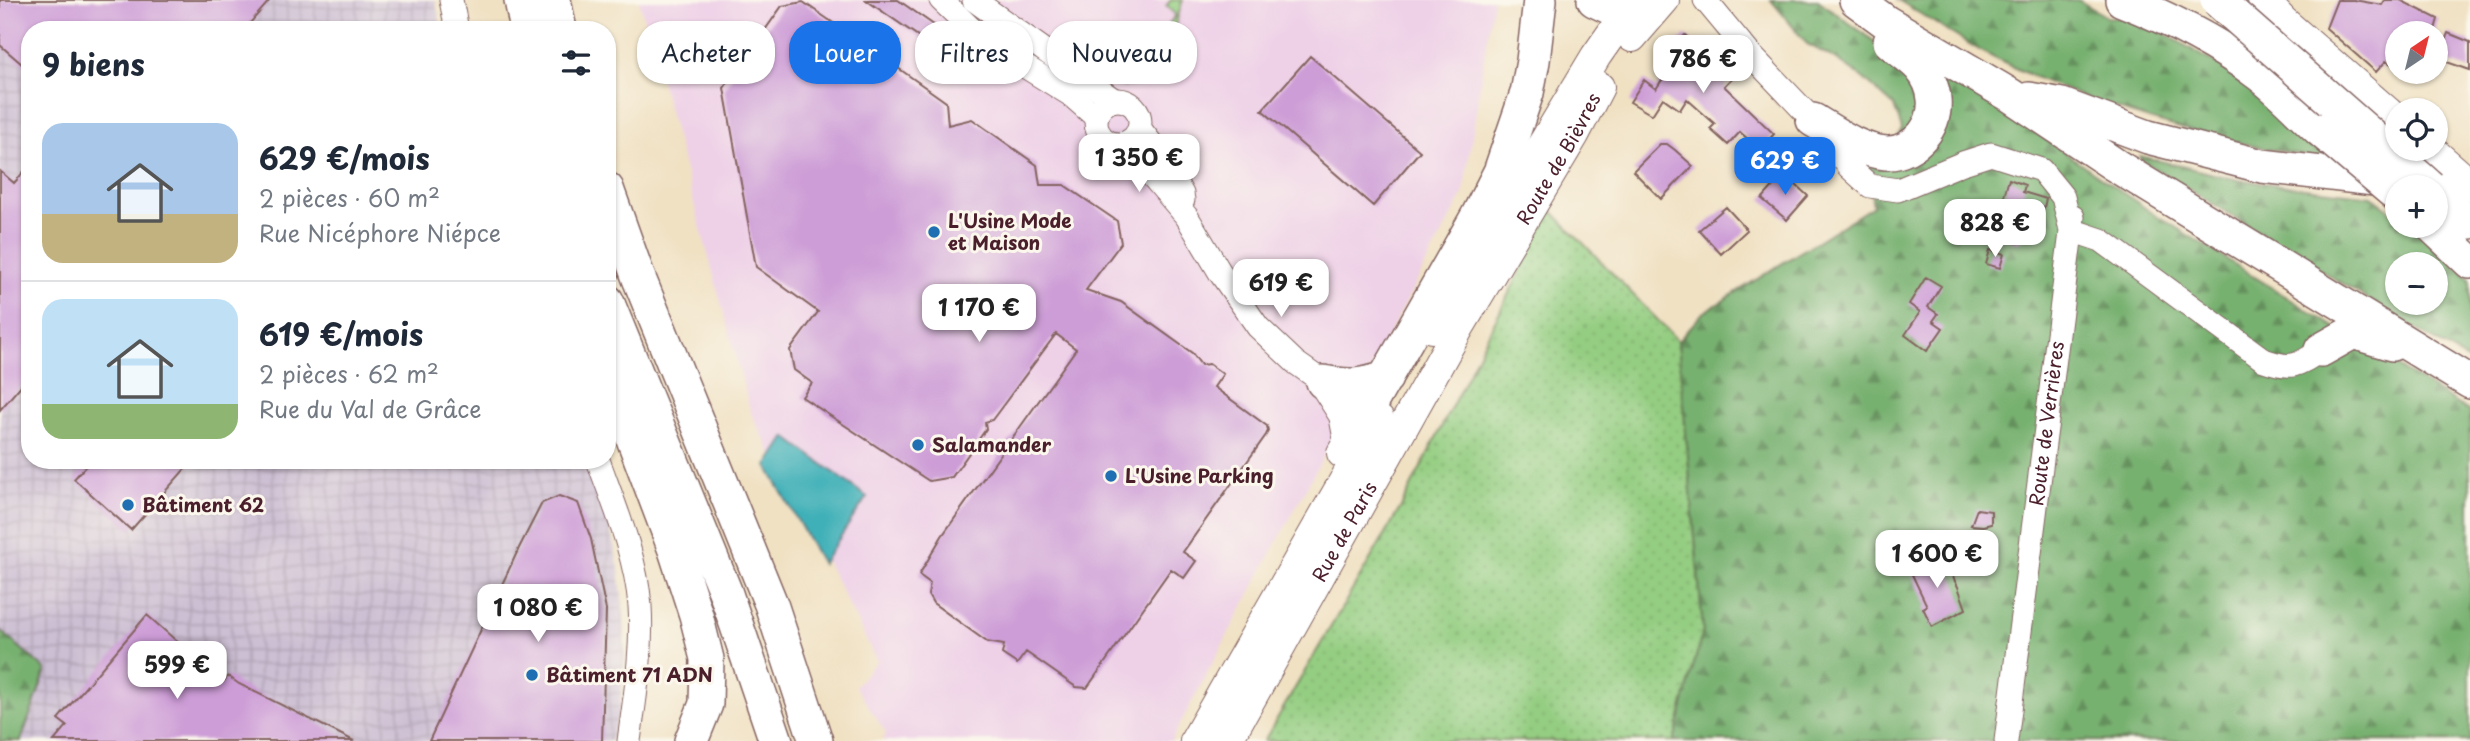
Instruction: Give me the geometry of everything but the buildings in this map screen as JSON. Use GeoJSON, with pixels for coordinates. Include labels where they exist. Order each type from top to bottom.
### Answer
{"type":"FeatureCollection","features":[{"type":"Feature","properties":{"kind":"highway"},"geometry":{"type":"LineString","coordinates":[[520,0],[521,21]]}},
{"type":"Feature","properties":{"kind":"highway"},"geometry":{"type":"LineString","coordinates":[[520,0],[525,21]]}},
{"type":"Feature","properties":{"kind":"highway"},"geometry":{"type":"LineString","coordinates":[[554,0],[559,21]]}},
{"type":"Feature","properties":{"kind":"highway"},"geometry":{"type":"LineString","coordinates":[[570,0],[574,21]]}},
{"type":"Feature","properties":{"kind":"highway"},"geometry":{"type":"LineString","coordinates":[[1349,441],[1500,172],[1527,93],[1540,0]]}},
{"type":"Feature","properties":{"kind":"highway"},"geometry":{"type":"LineString","coordinates":[[1594,0],[1611,8],[1645,2]]}},
{"type":"Feature","properties":{"kind":"highway"},"geometry":{"type":"LineString","coordinates":[[1856,0],[1885,22],[2010,95],[2115,164],[2470,382]]}},
{"type":"Feature","properties":{"kind":"highway"},"geometry":{"type":"LineString","coordinates":[[2122,0],[2205,41],[2260,75],[2385,185]]}},
{"type":"Feature","properties":{"kind":"highway"},"geometry":{"type":"LineString","coordinates":[[2217,0],[2416,175]]}},
{"type":"Feature","properties":{"kind":"highway"},"geometry":{"type":"LineString","coordinates":[[1813,120],[1848,141],[1886,153],[1911,146],[1926,132],[1934,117],[1935,108],[1930,83],[1920,68],[1890,42],[1885,22]]}},
{"type":"Feature","properties":{"kind":"highway"},"geometry":{"type":"LineString","coordinates":[[2010,95],[2062,105],[2148,137],[2262,166],[2435,186],[2470,184]]}},
{"type":"Feature","properties":{"kind":"highway"},"geometry":{"type":"LineString","coordinates":[[616,214],[638,276],[771,604],[816,741]]}},
{"type":"Feature","properties":{"kind":"highway"},"geometry":{"type":"LineString","coordinates":[[2448,228],[2470,262]]}},
{"type":"Feature","properties":{"kind":"highway"},"geometry":{"type":"LineString","coordinates":[[2296,275],[2298,288],[2316,304],[2326,318],[2327,326],[2321,350]]}},
{"type":"Feature","properties":{"kind":"highway"},"geometry":{"type":"LineString","coordinates":[[616,323],[725,591],[776,741]]}},
{"type":"Feature","properties":{"kind":"highway"},"geometry":{"type":"LineString","coordinates":[[2321,350],[2353,332],[2389,344],[2407,342]]}},
{"type":"Feature","properties":{"kind":"highway"},"geometry":{"type":"LineString","coordinates":[[1323,382],[1362,386],[1385,377]]}},
{"type":"Feature","properties":{"kind":"highway"},"geometry":{"type":"LineString","coordinates":[[616,393],[676,550],[707,659],[706,704],[691,741]]}},
{"type":"Feature","properties":{"kind":"highway"},"geometry":{"type":"LineString","coordinates":[[672,741],[690,699],[695,666],[696,615]]}},
{"type":"Feature","properties":{"kind":"main road"},"geometry":{"type":"LineString","coordinates":[[2263,0],[2283,21],[2385,110]]}},
{"type":"Feature","properties":{"kind":"main road"},"geometry":{"type":"LineString","coordinates":[[1454,313],[1596,56],[1645,2]]}},
{"type":"Feature","properties":{"kind":"main road"},"geometry":{"type":"LineString","coordinates":[[2444,161],[2470,184]]}},
{"type":"Feature","properties":{"kind":"main road","name":"Rue de Paris"},"geometry":{"type":"LineString","coordinates":[[1233,672],[1454,313]]}},
{"type":"Feature","properties":{"kind":"main road","name":"Rue de Paris"},"geometry":{"type":"LineString","coordinates":[[1227,741],[1454,313]]}},
{"type":"Feature","properties":{"kind":"main road"},"geometry":{"type":"LineString","coordinates":[[1195,741],[1233,672],[1261,601],[1349,441],[1344,415],[1323,382]]}},
{"type":"Feature","properties":{"kind":"street"},"geometry":{"type":"LineString","coordinates":[[451,0],[455,21]]}},
{"type":"Feature","properties":{"kind":"street"},"geometry":{"type":"LineString","coordinates":[[941,0],[984,41],[1071,95],[1096,117]]}},
{"type":"Feature","properties":{"kind":"street"},"geometry":{"type":"LineString","coordinates":[[974,0],[1114,100]]}},
{"type":"Feature","properties":{"kind":"street"},"geometry":{"type":"LineString","coordinates":[[1705,0],[1813,120],[1849,167],[1870,187],[1898,190],[1991,154],[2041,170],[2063,197],[2071,230],[2101,240],[2264,360],[2282,367],[2299,365],[2321,350]]}},
{"type":"Feature","properties":{"kind":"street"},"geometry":{"type":"LineString","coordinates":[[1114,100],[1124,100],[1134,106],[1140,117],[1132,136],[1116,144],[1103,137],[1097,127],[1096,117],[1105,104],[1114,100]]}},
{"type":"Feature","properties":{"kind":"street"},"geometry":{"type":"LineString","coordinates":[[1132,136],[1258,327],[1296,363],[1323,382]]}},
{"type":"Feature","properties":{"kind":"street","name":"Route de Verrières"},"geometry":{"type":"LineString","coordinates":[[2006,741],[2077,189]]}},
{"type":"Feature","properties":{"kind":"street"},"geometry":{"type":"LineString","coordinates":[[601,469],[626,539],[640,605],[639,668],[629,741]]}},
{"type":"Feature","properties":{"kind":"shaded area"},"geometry":{"type":"Polygon","coordinates":[[[0,0],[435,0],[440,21],[21,21],[21,469],[588,469],[610,528],[619,569],[624,616],[625,654],[620,708],[611,741],[21,741],[46,670],[0,630],[0,0]]]}},
{"type":"Feature","properties":{"kind":"shaded area"},"geometry":{"type":"Polygon","coordinates":[[[639,0],[1493,0],[1463,195],[1171,741],[883,741],[886,733],[855,686],[877,661],[751,413],[662,84],[775,84],[775,21],[645,21],[639,0]]]}},
{"type":"Feature","properties":{"kind":"green space"},"geometry":{"type":"Polygon","coordinates":[[[1171,0],[1183,0],[1176,21],[1171,21],[1176,15],[1166,6],[1171,0]]]}},
{"type":"Feature","properties":{"kind":"green space"},"geometry":{"type":"Polygon","coordinates":[[[1771,0],[1818,0],[1909,67],[1919,80],[1921,120],[1897,139],[1902,129],[1894,106],[1863,78],[1807,44],[1771,0]]]}},
{"type":"Feature","properties":{"kind":"green space"},"geometry":{"type":"Polygon","coordinates":[[[1898,0],[2078,0],[2107,17],[2140,19],[2244,80],[2332,160],[2206,135],[2083,97],[1991,56],[1898,0]]]}},
{"type":"Feature","properties":{"kind":"green space"},"geometry":{"type":"Polygon","coordinates":[[[1937,74],[1969,86],[2148,210],[2470,412],[2470,741],[1674,741],[1703,630],[1678,341],[1702,314],[1873,206],[1869,180],[1837,142],[1920,152],[1937,74]]]}},
{"type":"Feature","properties":{"kind":"green space"},"geometry":{"type":"Polygon","coordinates":[[[2140,156],[2238,180],[2372,196],[2385,206],[2385,238],[2424,238],[2441,252],[2385,252],[2385,310],[2140,159],[2140,156]]]}},
{"type":"Feature","properties":{"kind":"green space"},"geometry":{"type":"Polygon","coordinates":[[[1551,210],[1678,341],[1703,630],[1674,741],[1264,741],[1401,507],[1551,210]]]}},
{"type":"Feature","properties":{"kind":"green space"},"geometry":{"type":"Polygon","coordinates":[[[2448,258],[2470,279],[2470,362],[2394,315],[2448,315],[2448,258]]]}},
{"type":"Feature","properties":{"kind":"green space"},"geometry":{"type":"Polygon","coordinates":[[[0,630],[46,670],[21,741],[0,741],[0,630]]]}},
{"type":"Feature","properties":{"kind":"water"},"geometry":{"type":"Polygon","coordinates":[[[786,437],[867,497],[822,564],[767,466],[786,437]]]}},
{"type":"Feature","properties":{"kind":"place","name":"L'Usine Mode et Maison"},"geometry":{"type":"Point","coordinates":[934,232]}},
{"type":"Feature","properties":{"kind":"place","name":"Salamander"},"geometry":{"type":"Point","coordinates":[918,445]}},
{"type":"Feature","properties":{"kind":"place","name":"L'Usine Parking"},"geometry":{"type":"Point","coordinates":[1111,476]}},
{"type":"Feature","properties":{"kind":"place","name":"Bâtiment 62"},"geometry":{"type":"Point","coordinates":[128,505]}},
{"type":"Feature","properties":{"kind":"place","name":"Bâtiment 71 ADN"},"geometry":{"type":"Point","coordinates":[532,675]}}]}
